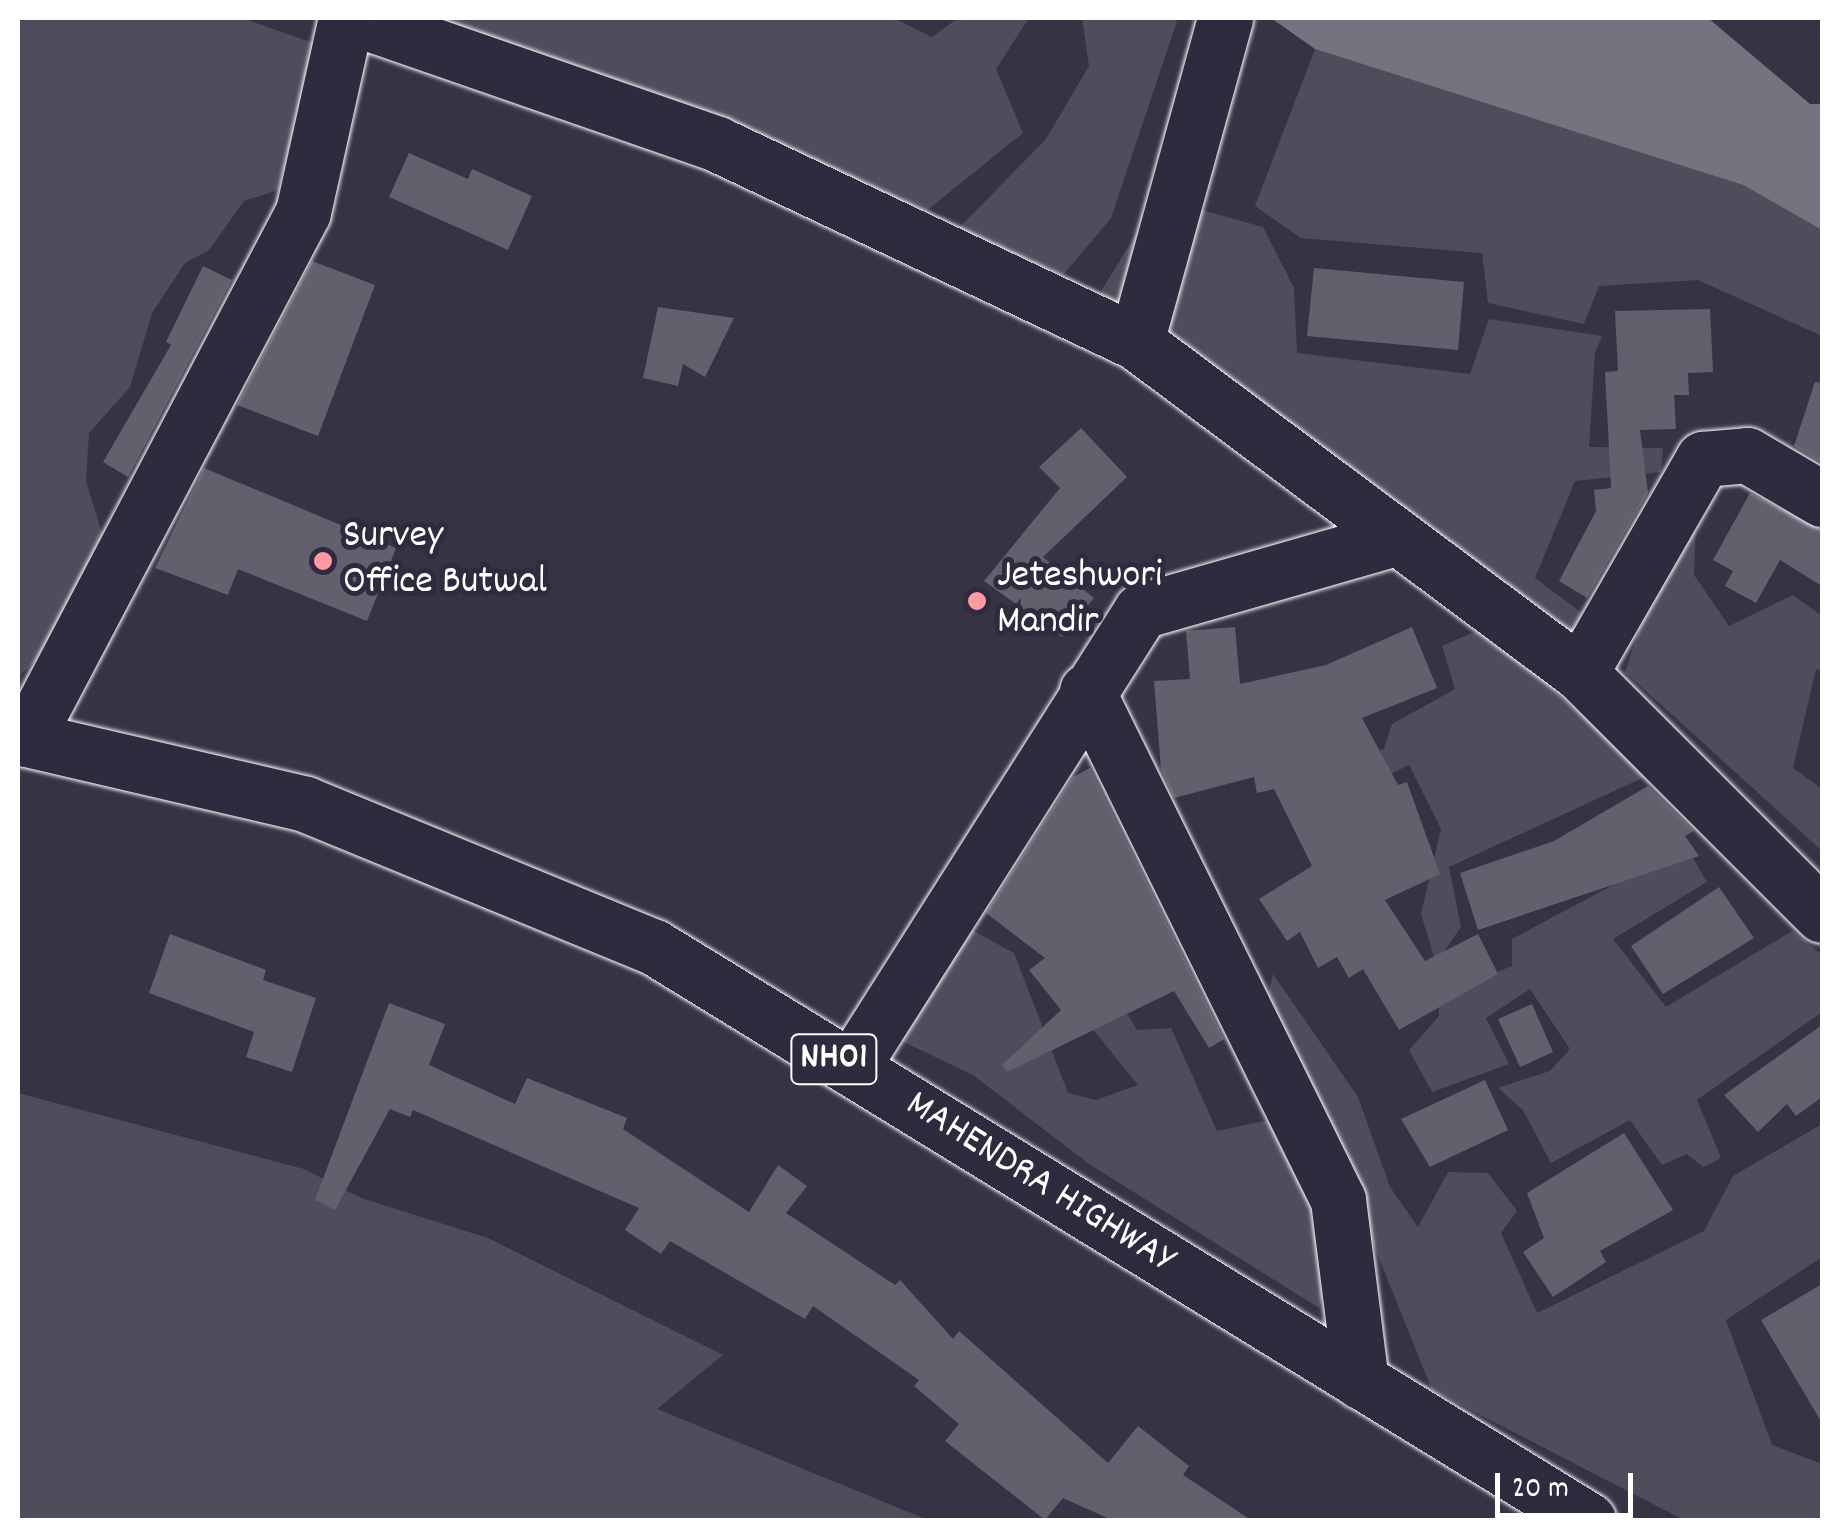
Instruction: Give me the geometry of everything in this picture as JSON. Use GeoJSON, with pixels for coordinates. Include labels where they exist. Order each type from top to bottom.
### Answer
{"type":"FeatureCollection","features":[{"type":"Feature","properties":{"kind":"main road"},"geometry":{"type":"LineString","coordinates":[[22,738],[303,212],[346,18]]}},
{"type":"Feature","properties":{"kind":"main road"},"geometry":{"type":"LineString","coordinates":[[354,18],[717,144],[1136,342],[1580,673],[1822,915]]}},
{"type":"Feature","properties":{"kind":"main road"},"geometry":{"type":"LineString","coordinates":[[1136,342],[1225,18]]}},
{"type":"Feature","properties":{"kind":"main road"},"geometry":{"type":"LineString","coordinates":[[1580,673],[1703,459],[1747,455],[1822,499]]}},
{"type":"Feature","properties":{"kind":"main road"},"geometry":{"type":"LineString","coordinates":[[851,1068],[1087,691],[1141,612],[1396,538]]}},
{"type":"Feature","properties":{"kind":"main road"},"geometry":{"type":"LineString","coordinates":[[1087,691],[1338,1200],[1361,1382]]}},
{"type":"Feature","properties":{"kind":"main road","name":"MAHENDRA HIGHWAY"},"geometry":{"type":"LineString","coordinates":[[22,738],[306,804],[654,947],[1588,1520]]}},
{"type":"Feature","properties":{"kind":"shaded area"},"geometry":{"type":"Polygon","coordinates":[[[18,18],[242,18],[316,44],[278,190],[244,201],[209,250],[185,263],[152,313],[130,387],[89,433],[86,481],[102,534],[76,623],[18,677],[18,18]]]}},
{"type":"Feature","properties":{"kind":"shaded area"},"geometry":{"type":"Polygon","coordinates":[[[409,18],[893,18],[932,37],[958,18],[1029,18],[996,69],[1023,133],[926,211],[614,87],[409,18]]]}},
{"type":"Feature","properties":{"kind":"shaded area"},"geometry":{"type":"Polygon","coordinates":[[[1082,18],[1178,18],[1111,218],[1063,275],[958,229],[1046,139],[1089,66],[1082,18]]]}},
{"type":"Feature","properties":{"kind":"shaded area"},"geometry":{"type":"Polygon","coordinates":[[[1271,18],[1708,18],[1810,104],[1822,104],[1822,230],[1743,185],[1315,49],[1271,18]]]}},
{"type":"Feature","properties":{"kind":"shaded area"},"geometry":{"type":"Polygon","coordinates":[[[1315,49],[1743,185],[1822,230],[1822,336],[1698,280],[1599,286],[1584,324],[1488,303],[1482,253],[1301,238],[1255,206],[1315,49]]]}},
{"type":"Feature","properties":{"kind":"shaded area"},"geometry":{"type":"Polygon","coordinates":[[[1158,198],[1263,227],[1294,288],[1297,353],[1470,374],[1489,319],[1602,336],[1595,353],[1589,447],[1663,448],[1661,472],[1575,481],[1535,578],[1587,617],[1565,638],[1100,293],[1158,198]]]}},
{"type":"Feature","properties":{"kind":"shaded area"},"geometry":{"type":"Polygon","coordinates":[[[1696,519],[1694,575],[1729,626],[1793,595],[1822,616],[1822,671],[1816,669],[1793,768],[1822,789],[1822,851],[1625,672],[1662,562],[1696,519]]]}},
{"type":"Feature","properties":{"kind":"shaded area"},"geometry":{"type":"Polygon","coordinates":[[[1493,624],[1562,698],[1651,774],[1449,867],[1461,927],[1445,950],[1469,983],[1512,966],[1512,939],[1686,846],[1707,882],[1613,939],[1666,1007],[1792,931],[1822,955],[1822,1012],[1697,1100],[1721,1158],[1703,1167],[1687,1154],[1662,1165],[1630,1120],[1551,1163],[1523,1110],[1498,1088],[1550,1071],[1570,1049],[1530,989],[1486,1018],[1509,1064],[1432,1092],[1409,1050],[1439,1016],[1439,973],[1421,914],[1441,829],[1409,765],[1386,776],[1345,758],[1384,749],[1392,724],[1455,689],[1442,646],[1493,624]]]}},
{"type":"Feature","properties":{"kind":"shaded area"},"geometry":{"type":"Polygon","coordinates":[[[957,922],[1014,953],[1068,1093],[1096,1100],[1138,1085],[1070,1001],[1116,995],[1137,1030],[1171,1028],[1217,1131],[1283,1117],[1335,1261],[1319,1308],[1089,1164],[973,1075],[885,1033],[957,922]]]}},
{"type":"Feature","properties":{"kind":"shaded area"},"geometry":{"type":"Polygon","coordinates":[[[1273,974],[1358,1097],[1390,1187],[1418,1227],[1448,1172],[1488,1173],[1517,1211],[1501,1233],[1537,1313],[1704,1231],[1733,1176],[1822,1124],[1822,1257],[1726,1320],[1772,1445],[1822,1464],[1822,1520],[1684,1520],[1432,1390],[1364,1221],[1265,1008],[1273,974]]]}},
{"type":"Feature","properties":{"kind":"shaded area"},"geometry":{"type":"Polygon","coordinates":[[[18,1093],[304,1169],[361,1198],[488,1238],[723,1355],[657,1409],[928,1520],[18,1520],[18,1093]]]}},
{"type":"Feature","properties":{"kind":"building"},"geometry":{"type":"Polygon","coordinates":[[[409,153],[468,179],[472,169],[532,196],[508,250],[389,197],[409,153]]]}},
{"type":"Feature","properties":{"kind":"building"},"geometry":{"type":"Polygon","coordinates":[[[312,261],[375,285],[318,436],[237,405],[312,261]]]}},
{"type":"Feature","properties":{"kind":"building"},"geometry":{"type":"Polygon","coordinates":[[[203,266],[232,280],[128,477],[103,462],[171,345],[166,342],[203,266]]]}},
{"type":"Feature","properties":{"kind":"building"},"geometry":{"type":"Polygon","coordinates":[[[1314,268],[1464,282],[1458,350],[1307,336],[1314,268]]]}},
{"type":"Feature","properties":{"kind":"building"},"geometry":{"type":"Polygon","coordinates":[[[658,307],[734,318],[705,377],[683,364],[678,386],[643,378],[658,307]]]}},
{"type":"Feature","properties":{"kind":"building"},"geometry":{"type":"Polygon","coordinates":[[[1710,309],[1713,372],[1688,373],[1689,395],[1674,395],[1676,429],[1640,430],[1648,493],[1587,598],[1559,581],[1596,511],[1594,490],[1611,488],[1605,372],[1618,371],[1615,311],[1710,309]]]}},
{"type":"Feature","properties":{"kind":"building"},"geometry":{"type":"Polygon","coordinates":[[[1815,382],[1822,383],[1822,463],[1794,446],[1815,382]]]}},
{"type":"Feature","properties":{"kind":"building"},"geometry":{"type":"Polygon","coordinates":[[[1081,428],[1127,477],[1043,557],[1094,598],[1062,637],[984,581],[1060,488],[1039,467],[1081,428]]]}},
{"type":"Feature","properties":{"kind":"building"},"geometry":{"type":"Polygon","coordinates":[[[204,468],[396,548],[367,621],[238,569],[228,595],[155,568],[204,468]]]}},
{"type":"Feature","properties":{"kind":"building"},"geometry":{"type":"Polygon","coordinates":[[[1750,493],[1822,530],[1822,586],[1780,560],[1756,603],[1725,586],[1733,571],[1713,560],[1750,493]]]}},
{"type":"Feature","properties":{"kind":"building"},"geometry":{"type":"Polygon","coordinates":[[[1235,627],[1240,684],[1326,665],[1412,627],[1437,688],[1362,718],[1398,785],[1407,782],[1440,874],[1385,900],[1425,961],[1478,934],[1498,974],[1399,1030],[1363,969],[1349,978],[1337,957],[1318,968],[1300,932],[1287,941],[1259,899],[1312,866],[1274,789],[1257,793],[1254,777],[1174,798],[1161,769],[1154,681],[1190,679],[1186,631],[1235,627]]]}},
{"type":"Feature","properties":{"kind":"building"},"geometry":{"type":"Polygon","coordinates":[[[1090,768],[1224,1039],[1209,1048],[1174,991],[1007,1072],[1002,1065],[1061,1010],[1029,970],[1045,958],[986,913],[1073,777],[1090,768]]]}},
{"type":"Feature","properties":{"kind":"building"},"geometry":{"type":"Polygon","coordinates":[[[1648,786],[1694,831],[1685,836],[1699,856],[1478,930],[1460,873],[1554,841],[1648,786]]]}},
{"type":"Feature","properties":{"kind":"building"},"geometry":{"type":"Polygon","coordinates":[[[1719,887],[1754,938],[1663,994],[1631,946],[1719,887]]]}},
{"type":"Feature","properties":{"kind":"building"},"geometry":{"type":"Polygon","coordinates":[[[170,934],[266,970],[263,980],[316,998],[292,1072],[246,1057],[254,1032],[149,993],[170,934]]]}},
{"type":"Feature","properties":{"kind":"building"},"geometry":{"type":"Polygon","coordinates":[[[389,1003],[445,1024],[429,1065],[515,1104],[527,1078],[627,1118],[623,1129],[749,1212],[778,1165],[807,1186],[786,1213],[895,1285],[900,1280],[953,1339],[959,1331],[1108,1463],[1138,1426],[1189,1466],[1183,1475],[1251,1520],[1112,1520],[1063,1498],[1045,1520],[945,1441],[959,1424],[914,1386],[919,1380],[813,1306],[805,1319],[670,1241],[661,1254],[625,1230],[639,1208],[413,1110],[410,1117],[390,1109],[335,1210],[315,1200],[389,1003]]]}},
{"type":"Feature","properties":{"kind":"building"},"geometry":{"type":"Polygon","coordinates":[[[1532,1004],[1553,1052],[1520,1067],[1498,1019],[1532,1004]]]}},
{"type":"Feature","properties":{"kind":"building"},"geometry":{"type":"Polygon","coordinates":[[[1822,1025],[1822,1097],[1796,1116],[1787,1104],[1758,1132],[1724,1095],[1822,1025]]]}},
{"type":"Feature","properties":{"kind":"building"},"geometry":{"type":"Polygon","coordinates":[[[1485,1080],[1508,1130],[1430,1167],[1401,1119],[1485,1080]]]}},
{"type":"Feature","properties":{"kind":"building"},"geometry":{"type":"Polygon","coordinates":[[[1624,1133],[1673,1210],[1600,1251],[1606,1262],[1553,1297],[1523,1252],[1544,1238],[1527,1193],[1624,1133]]]}},
{"type":"Feature","properties":{"kind":"building"},"geometry":{"type":"Polygon","coordinates":[[[1822,1284],[1822,1423],[1761,1320],[1822,1284]]]}},
{"type":"Feature","properties":{"kind":"place","name":"Survey Office Butwal"},"geometry":{"type":"Point","coordinates":[323,561]}},
{"type":"Feature","properties":{"kind":"place","name":"Jeteshwori Mandir"},"geometry":{"type":"Point","coordinates":[977,601]}}]}
